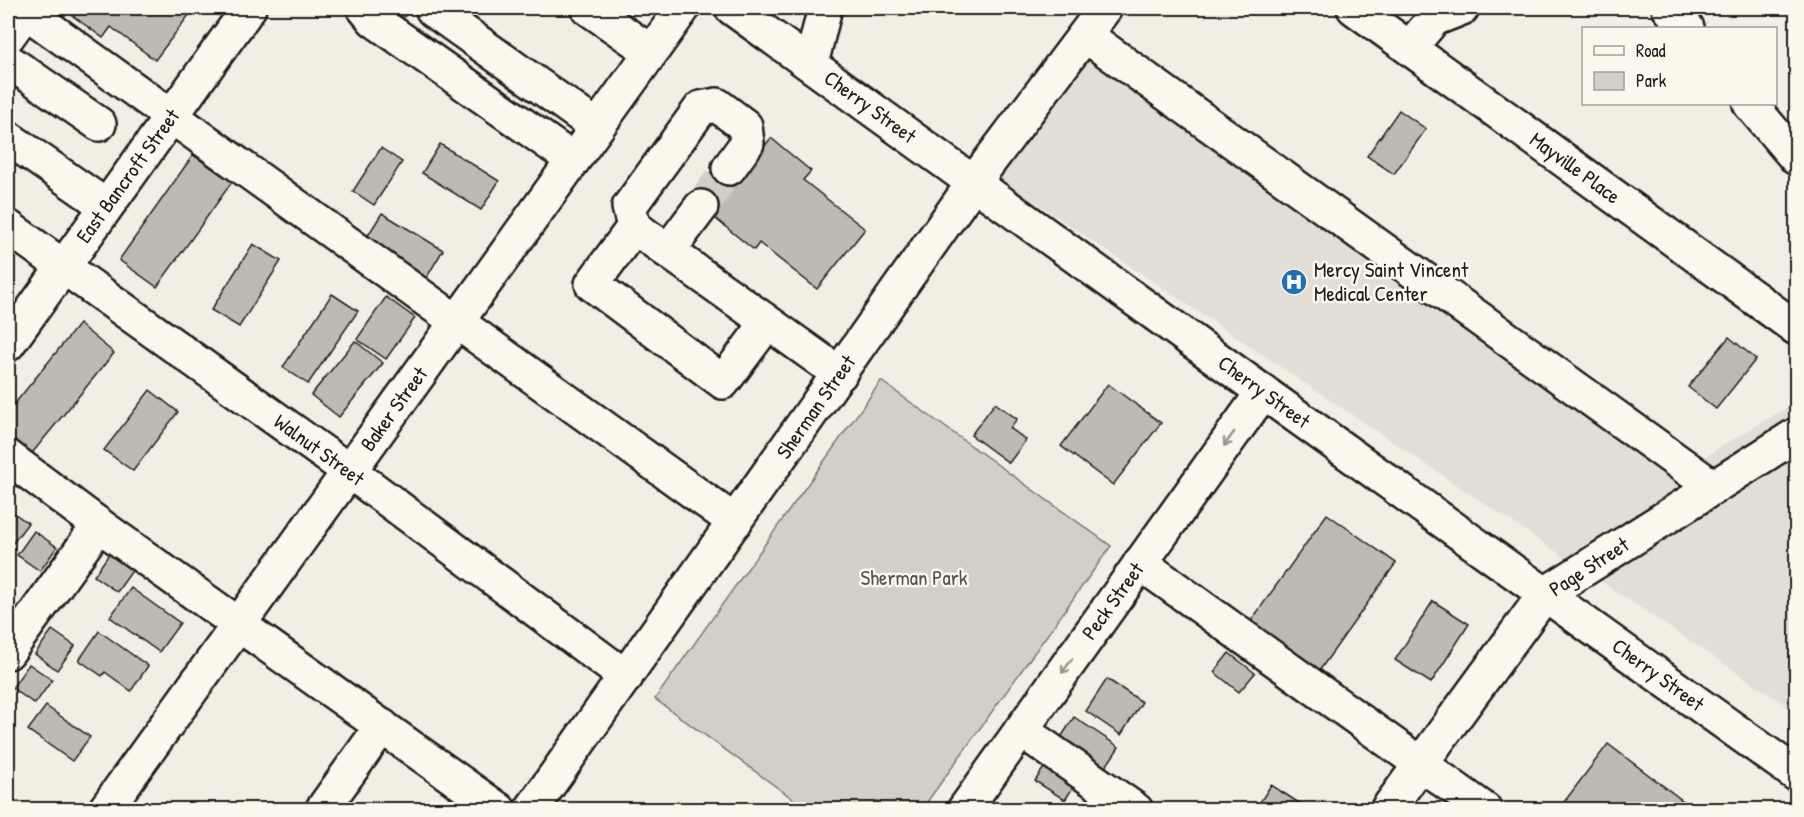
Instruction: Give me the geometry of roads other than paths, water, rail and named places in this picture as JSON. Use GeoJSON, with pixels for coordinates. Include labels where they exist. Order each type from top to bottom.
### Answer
{"type":"FeatureCollection","features":[{"type":"Feature","properties":{"kind":"street","name":"East Bancroft Street"},"geometry":{"type":"LineString","coordinates":[[8,344],[249,8]]}},
{"type":"Feature","properties":{"kind":"street"},"geometry":{"type":"LineString","coordinates":[[364,8],[374,20],[573,160]]}},
{"type":"Feature","properties":{"kind":"street"},"geometry":{"type":"LineString","coordinates":[[588,8],[651,52]]}},
{"type":"Feature","properties":{"kind":"street","name":"Baker Street"},"geometry":{"type":"LineString","coordinates":[[109,808],[238,624],[683,8]]}},
{"type":"Feature","properties":{"kind":"street","name":"Cherry Street"},"geometry":{"type":"LineString","coordinates":[[732,8],[1797,774]]}},
{"type":"Feature","properties":{"kind":"street"},"geometry":{"type":"LineString","coordinates":[[811,64],[825,8]]}},
{"type":"Feature","properties":{"kind":"street","name":"Sherman Street"},"geometry":{"type":"LineString","coordinates":[[531,810],[974,182],[1106,8]]}},
{"type":"Feature","properties":{"kind":"street","name":"Mayville Place"},"geometry":{"type":"LineString","coordinates":[[1354,8],[1797,328]]}},
{"type":"Feature","properties":{"kind":"street"},"geometry":{"type":"LineString","coordinates":[[1410,47],[1434,19],[1462,8]]}},
{"type":"Feature","properties":{"kind":"street"},"geometry":{"type":"LineString","coordinates":[[1669,8],[1686,27]]}},
{"type":"Feature","properties":{"kind":"street"},"geometry":{"type":"LineString","coordinates":[[433,10],[597,126]]}},
{"type":"Feature","properties":{"kind":"street"},"geometry":{"type":"LineString","coordinates":[[18,18],[171,116],[735,522]]}},
{"type":"Feature","properties":{"kind":"street"},"geometry":{"type":"LineString","coordinates":[[1085,35],[1713,487]]}},
{"type":"Feature","properties":{"kind":"street"},"geometry":{"type":"LineString","coordinates":[[8,62],[99,124]]}},
{"type":"Feature","properties":{"kind":"street"},"geometry":{"type":"LineString","coordinates":[[729,168],[747,143],[745,126],[717,105],[701,108],[629,207],[634,227],[840,374]]}},
{"type":"Feature","properties":{"kind":"street"},"geometry":{"type":"LineString","coordinates":[[1751,105],[1797,158]]}},
{"type":"Feature","properties":{"kind":"street"},"geometry":{"type":"LineString","coordinates":[[8,138],[106,206]]}},
{"type":"Feature","properties":{"kind":"street"},"geometry":{"type":"LineString","coordinates":[[668,251],[701,207]]}},
{"type":"Feature","properties":{"kind":"street","name":"Walnut Street"},"geometry":{"type":"LineString","coordinates":[[8,227],[349,471],[626,677]]}},
{"type":"Feature","properties":{"kind":"street"},"geometry":{"type":"LineString","coordinates":[[634,227],[592,284],[723,382],[767,323]]}},
{"type":"Feature","properties":{"kind":"street","name":"Peck Street"},"geometry":{"type":"LineString","coordinates":[[964,810],[1263,392]]}},
{"type":"Feature","properties":{"kind":"street","name":"Page Street"},"geometry":{"type":"LineString","coordinates":[[1387,810],[1545,594],[1797,435]]}},
{"type":"Feature","properties":{"kind":"street"},"geometry":{"type":"LineString","coordinates":[[8,457],[99,525],[499,810]]}},
{"type":"Feature","properties":{"kind":"street"},"geometry":{"type":"LineString","coordinates":[[8,652],[99,525]]}},
{"type":"Feature","properties":{"kind":"street"},"geometry":{"type":"LineString","coordinates":[[1140,563],[1485,810]]}},
{"type":"Feature","properties":{"kind":"street"},"geometry":{"type":"LineString","coordinates":[[322,810],[382,726]]}},
{"type":"Feature","properties":{"kind":"street"},"geometry":{"type":"LineString","coordinates":[[1021,729],[1136,810]]}},
{"type":"Feature","properties":{"kind":"tunnel"},"geometry":{"type":"LineString","coordinates":[[701,207],[729,168]]}},
{"type":"Feature","properties":{"kind":"place","name":"Mercy Saint Vincent Medical Center"},"geometry":{"type":"Point","coordinates":[1294,282]}},
{"type":"Feature","properties":{"kind":"park label","name":"Sherman Park"},"geometry":{"type":"Point","coordinates":[914,578]}}]}
